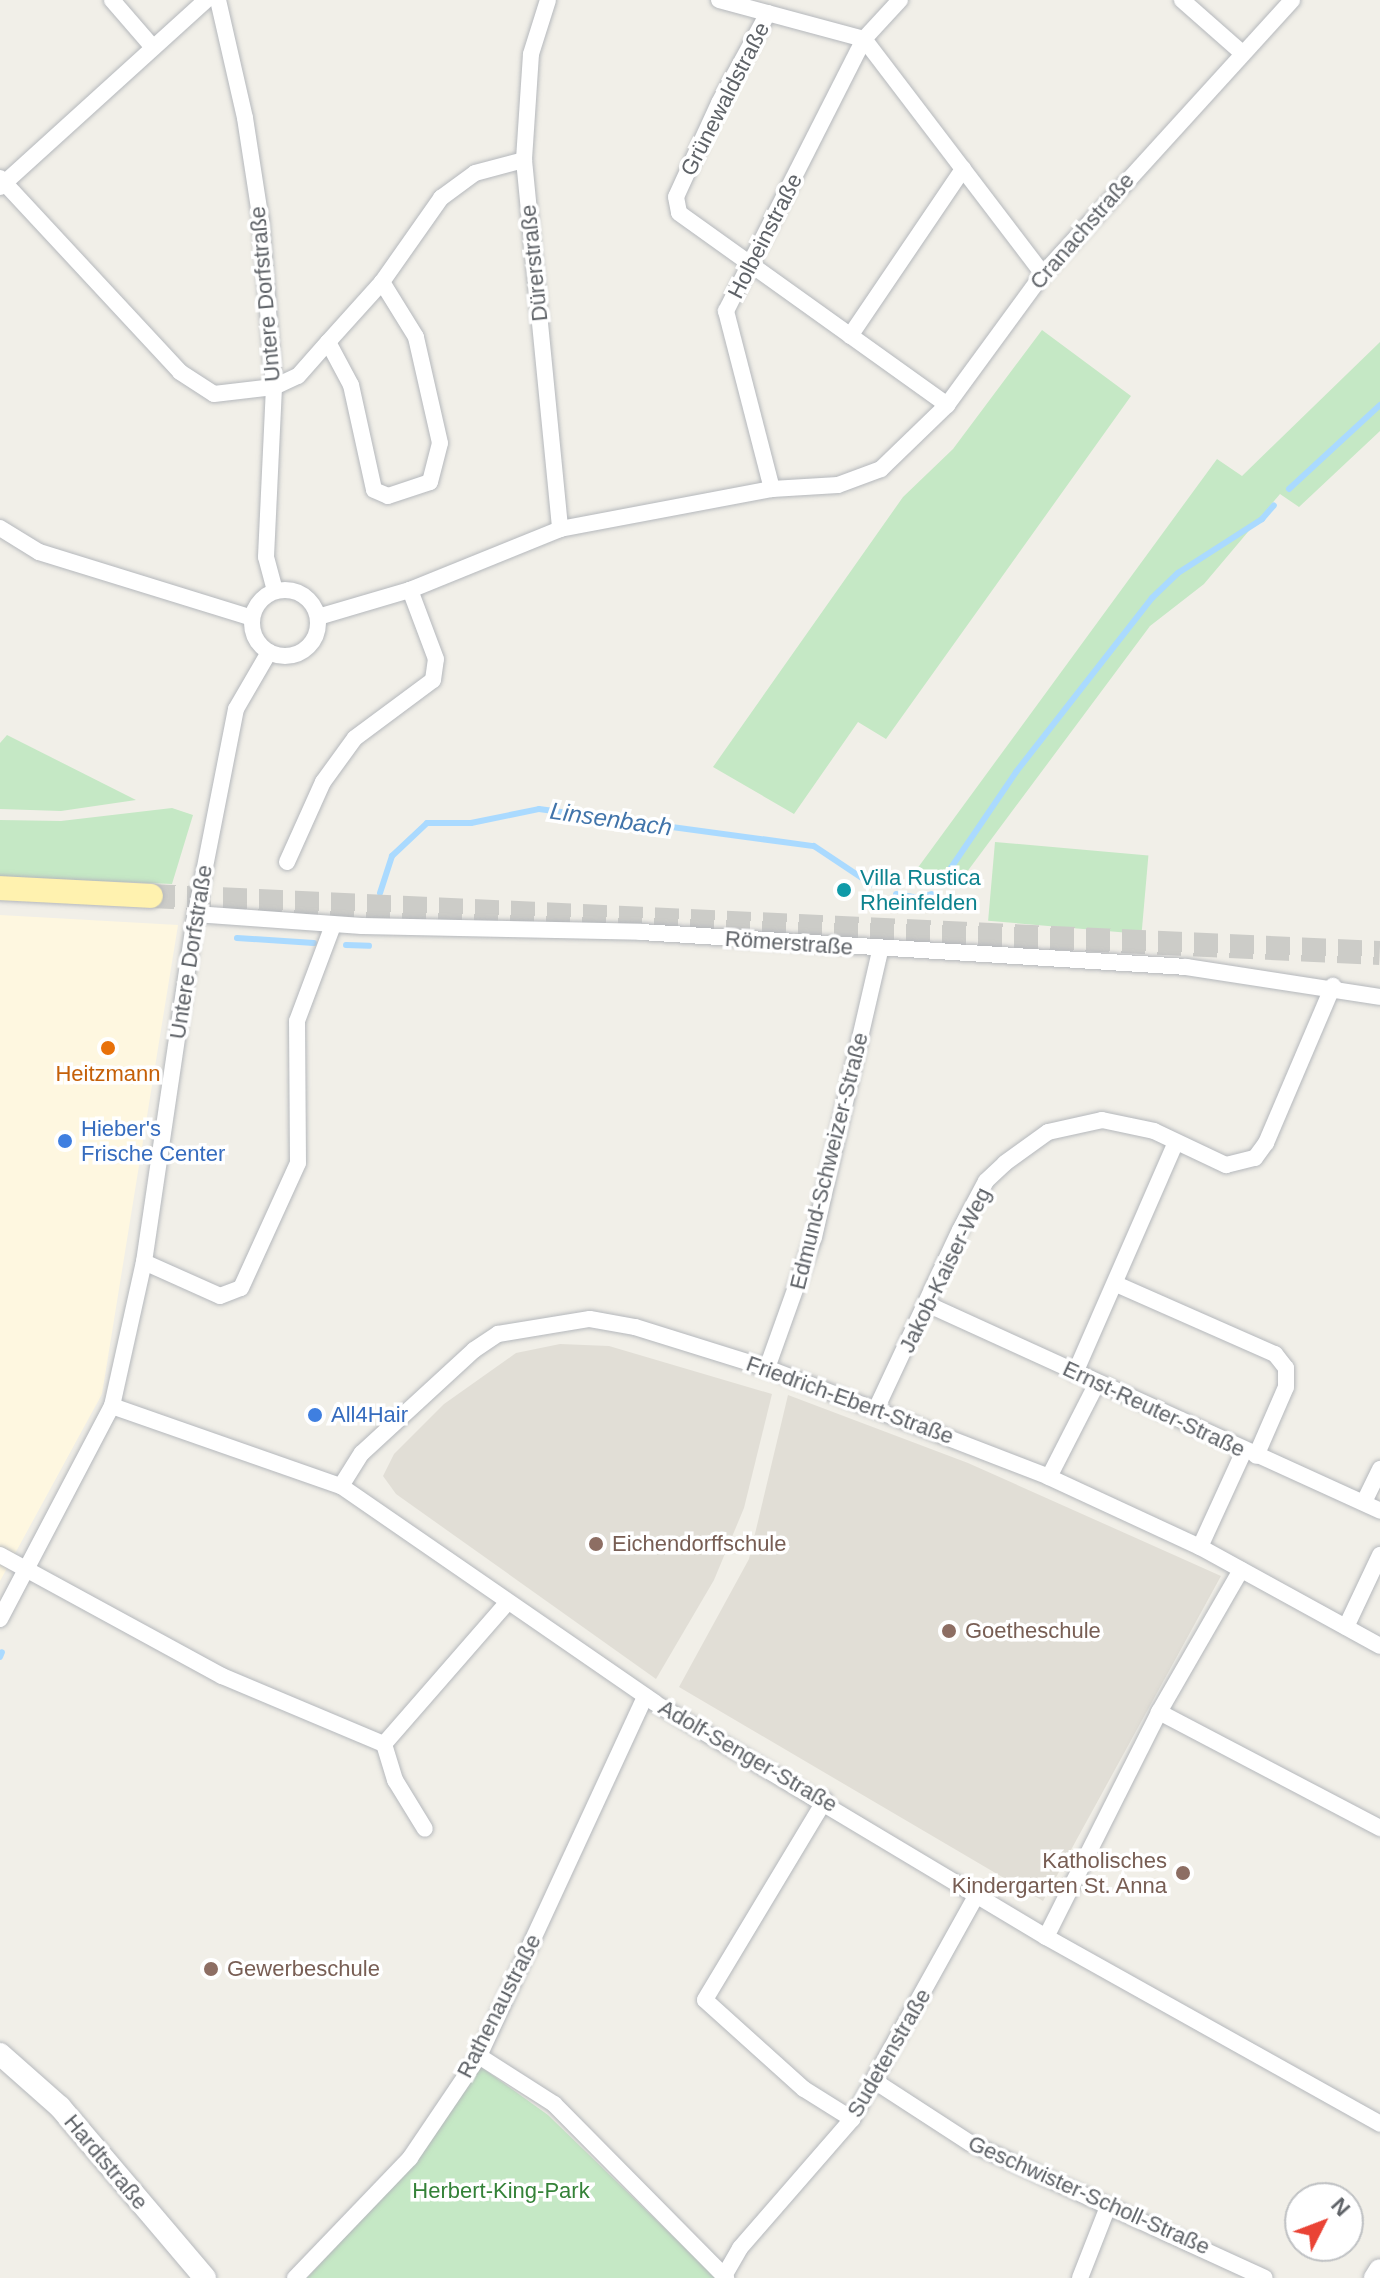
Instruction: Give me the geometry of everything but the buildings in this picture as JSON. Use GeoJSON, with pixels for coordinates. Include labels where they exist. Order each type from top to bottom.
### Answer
{"type":"FeatureCollection","features":[{"type":"Feature","properties":{"kind":"main road"},"geometry":{"type":"LineString","coordinates":[[0,888],[151,896]]}},
{"type":"Feature","properties":{"kind":"street"},"geometry":{"type":"LineString","coordinates":[[112,0],[151,45]]}},
{"type":"Feature","properties":{"kind":"street"},"geometry":{"type":"LineString","coordinates":[[206,0],[151,45],[1,183],[180,372],[214,394],[274,387],[298,376],[382,282],[441,198],[475,173],[524,160]]}},
{"type":"Feature","properties":{"kind":"street","name":"Untere Dorfstraße"},"geometry":{"type":"LineString","coordinates":[[218,0],[245,118],[261,221],[274,387],[265,530],[275,591]]}},
{"type":"Feature","properties":{"kind":"street","name":"Dürerstraße"},"geometry":{"type":"LineString","coordinates":[[548,0],[531,54],[524,160],[560,529]]}},
{"type":"Feature","properties":{"kind":"street","name":"Grünewaldstraße"},"geometry":{"type":"LineString","coordinates":[[719,0],[864,39]]}},
{"type":"Feature","properties":{"kind":"street","name":"Holbeinstraße"},"geometry":{"type":"LineString","coordinates":[[772,489],[726,311],[864,39],[900,0]]}},
{"type":"Feature","properties":{"kind":"street"},"geometry":{"type":"LineString","coordinates":[[1182,0],[1241,52]]}},
{"type":"Feature","properties":{"kind":"street","name":"Cranachstraße"},"geometry":{"type":"LineString","coordinates":[[772,489],[838,485],[881,469],[947,405],[1043,274],[1241,52],[1292,0]]}},
{"type":"Feature","properties":{"kind":"street","name":"Grünewaldstraße"},"geometry":{"type":"LineString","coordinates":[[768,13],[719,103],[676,197],[679,213],[749,267],[947,405]]}},
{"type":"Feature","properties":{"kind":"street"},"geometry":{"type":"LineString","coordinates":[[864,39],[1043,274]]}},
{"type":"Feature","properties":{"kind":"street"},"geometry":{"type":"LineString","coordinates":[[850,336],[963,169]]}},
{"type":"Feature","properties":{"kind":"street"},"geometry":{"type":"LineString","coordinates":[[328,342],[351,385],[374,490],[388,496],[430,482],[440,443],[416,337],[382,282]]}},
{"type":"Feature","properties":{"kind":"street"},"geometry":{"type":"LineString","coordinates":[[318,617],[410,590],[560,529],[772,489]]}},
{"type":"Feature","properties":{"kind":"street"},"geometry":{"type":"LineString","coordinates":[[0,528],[39,552],[252,618]]}},
{"type":"Feature","properties":{"kind":"street"},"geometry":{"type":"LineString","coordinates":[[287,862],[323,782],[355,738],[433,680],[436,659],[410,590]]}},
{"type":"Feature","properties":{"kind":"street"},"geometry":{"type":"LineString","coordinates":[[275,591],[300,593],[318,617],[315,638],[303,652],[284,656],[269,652],[254,633],[252,618],[260,601],[275,591]]}},
{"type":"Feature","properties":{"kind":"street","name":"Untere Dorfstraße"},"geometry":{"type":"LineString","coordinates":[[0,1619],[112,1406],[144,1262],[195,914],[236,709],[269,652]]}},
{"type":"Feature","properties":{"kind":"street","name":"Römerstraße"},"geometry":{"type":"LineString","coordinates":[[195,914],[333,925],[641,932],[880,950],[1186,967],[1333,986],[1380,997]]}},
{"type":"Feature","properties":{"kind":"street"},"geometry":{"type":"LineString","coordinates":[[144,1262],[220,1296],[241,1288],[298,1163],[297,1021],[333,925]]}},
{"type":"Feature","properties":{"kind":"street","name":"Edmund-Schweizer-Straße"},"geometry":{"type":"LineString","coordinates":[[767,1368],[814,1237],[880,950]]}},
{"type":"Feature","properties":{"kind":"street","name":"Jakob-Kaiser-Weg"},"geometry":{"type":"LineString","coordinates":[[877,1407],[929,1305],[986,1181],[1026,1145],[1073,1123],[1102,1120],[1154,1131],[1175,1144],[1226,1165],[1255,1158],[1273,1129],[1333,986]]}},
{"type":"Feature","properties":{"kind":"street"},"geometry":{"type":"LineString","coordinates":[[1075,1373],[1175,1144]]}},
{"type":"Feature","properties":{"kind":"street"},"geometry":{"type":"LineString","coordinates":[[1116,1284],[1275,1354],[1286,1368],[1286,1387],[1200,1547]]}},
{"type":"Feature","properties":{"kind":"street","name":"Ernst-Reuter-Straße"},"geometry":{"type":"LineString","coordinates":[[929,1305],[1380,1511]]}},
{"type":"Feature","properties":{"kind":"street","name":"Friedrich-Ebert-Straße"},"geometry":{"type":"LineString","coordinates":[[341,1486],[362,1453],[422,1392],[498,1334],[590,1319],[635,1327],[767,1368],[877,1407],[1049,1477],[1200,1547],[1380,1646]]}},
{"type":"Feature","properties":{"kind":"street"},"geometry":{"type":"LineString","coordinates":[[1049,1477],[1097,1383]]}},
{"type":"Feature","properties":{"kind":"street","name":"Adolf-Senger-Straße"},"geometry":{"type":"LineString","coordinates":[[112,1406],[341,1486],[424,1539],[507,1603],[645,1696],[825,1800],[1046,1937],[1380,2124]]}},
{"type":"Feature","properties":{"kind":"street"},"geometry":{"type":"LineString","coordinates":[[1364,1502],[1380,1469]]}},
{"type":"Feature","properties":{"kind":"street"},"geometry":{"type":"LineString","coordinates":[[0,1555],[222,1676],[384,1744]]}},
{"type":"Feature","properties":{"kind":"street"},"geometry":{"type":"LineString","coordinates":[[1346,1627],[1380,1555]]}},
{"type":"Feature","properties":{"kind":"street"},"geometry":{"type":"LineString","coordinates":[[1046,1937],[1159,1712],[1241,1570]]}},
{"type":"Feature","properties":{"kind":"street"},"geometry":{"type":"LineString","coordinates":[[384,1744],[507,1603]]}},
{"type":"Feature","properties":{"kind":"street","name":"Rathenaustraße"},"geometry":{"type":"LineString","coordinates":[[295,2278],[410,2158],[479,2056],[645,1696]]}},
{"type":"Feature","properties":{"kind":"street"},"geometry":{"type":"LineString","coordinates":[[1159,1712],[1380,1828]]}},
{"type":"Feature","properties":{"kind":"street"},"geometry":{"type":"LineString","coordinates":[[384,1744],[395,1780],[425,1829]]}},
{"type":"Feature","properties":{"kind":"street"},"geometry":{"type":"LineString","coordinates":[[825,1800],[705,2000],[804,2089],[852,2119]]}},
{"type":"Feature","properties":{"kind":"street","name":"Sudetenstraße"},"geometry":{"type":"LineString","coordinates":[[725,2277],[740,2248],[852,2119],[876,2082],[977,1894]]}},
{"type":"Feature","properties":{"kind":"street","name":"Hardtstraße"},"geometry":{"type":"LineString","coordinates":[[0,2054],[60,2107],[205,2278]]}},
{"type":"Feature","properties":{"kind":"street"},"geometry":{"type":"LineString","coordinates":[[479,2056],[554,2104],[725,2277]]}},
{"type":"Feature","properties":{"kind":"street","name":"Geschwister-Scholl-Straße"},"geometry":{"type":"LineString","coordinates":[[876,2082],[970,2143],[1107,2209],[1265,2278]]}},
{"type":"Feature","properties":{"kind":"street"},"geometry":{"type":"LineString","coordinates":[[1080,2278],[1107,2209]]}},
{"type":"Feature","properties":{"kind":"street"},"geometry":{"type":"LineString","coordinates":[[1375,2278],[1380,2270]]}},
{"type":"Feature","properties":{"kind":"shaded area"},"geometry":{"type":"Polygon","coordinates":[[[0,915],[178,925],[102,1394],[0,1581],[0,915]]]}},
{"type":"Feature","properties":{"kind":"shaded area","name":"Eichendorffschule"},"geometry":{"type":"Polygon","coordinates":[[[560,1344],[609,1346],[772,1394],[744,1508],[714,1580],[656,1679],[396,1494],[383,1476],[394,1454],[444,1404],[516,1353],[560,1344]]]}},
{"type":"Feature","properties":{"kind":"shaded area","name":"Goetheschule"},"geometry":{"type":"Polygon","coordinates":[[[788,1395],[968,1463],[1221,1576],[1043,1901],[679,1687],[749,1559],[788,1395]]]}},
{"type":"Feature","properties":{"kind":"green space"},"geometry":{"type":"Polygon","coordinates":[[[1042,330],[1131,396],[886,739],[858,722],[794,814],[713,767],[903,497],[953,449],[1042,330]]]}},
{"type":"Feature","properties":{"kind":"green space"},"geometry":{"type":"Polygon","coordinates":[[[1380,342],[1380,431],[1299,507],[1280,494],[1204,584],[1150,626],[955,888],[914,873],[1217,459],[1242,476],[1380,342]]]}},
{"type":"Feature","properties":{"kind":"green space"},"geometry":{"type":"Polygon","coordinates":[[[7,735],[136,800],[61,811],[0,809],[0,743],[7,735]]]}},
{"type":"Feature","properties":{"kind":"green space"},"geometry":{"type":"Polygon","coordinates":[[[172,808],[193,815],[172,884],[0,877],[0,820],[61,821],[172,808]]]}},
{"type":"Feature","properties":{"kind":"green space"},"geometry":{"type":"Polygon","coordinates":[[[995,842],[1148,855],[1142,934],[988,921],[995,842]]]}},
{"type":"Feature","properties":{"kind":"green space","name":"Herbert-King-Park"},"geometry":{"type":"Polygon","coordinates":[[[481,2067],[548,2115],[716,2278],[307,2278],[415,2162],[481,2067]]]}},
{"type":"Feature","properties":{"kind":"waterway"},"geometry":{"type":"LineString","coordinates":[[1289,489],[1380,405]]}},
{"type":"Feature","properties":{"kind":"waterway"},"geometry":{"type":"LineString","coordinates":[[942,881],[1016,772],[1152,598],[1178,573],[1262,519],[1274,505]]}},
{"type":"Feature","properties":{"kind":"waterway","name":"Linsenbach"},"geometry":{"type":"LineString","coordinates":[[380,893],[392,856],[427,823],[471,823],[539,809],[814,846],[871,884]]}},
{"type":"Feature","properties":{"kind":"waterway"},"geometry":{"type":"LineString","coordinates":[[896,894],[919,898],[931,894]]}},
{"type":"Feature","properties":{"kind":"waterway"},"geometry":{"type":"LineString","coordinates":[[237,938],[314,943]]}},
{"type":"Feature","properties":{"kind":"waterway"},"geometry":{"type":"LineString","coordinates":[[346,945],[369,946]]}},
{"type":"Feature","properties":{"kind":"waterway"},"geometry":{"type":"LineString","coordinates":[[0,1657],[2,1652]]}},
{"type":"Feature","properties":{"kind":"tunnel"},"geometry":{"type":"LineString","coordinates":[[151,896],[1380,953]]}},
{"type":"Feature","properties":{"kind":"place","name":"Villa Rustica Rheinfelden"},"geometry":{"type":"Point","coordinates":[844,890]}},
{"type":"Feature","properties":{"kind":"place","name":"Heitzmann"},"geometry":{"type":"Point","coordinates":[108,1048]}},
{"type":"Feature","properties":{"kind":"place","name":"Hieber's Frische Center"},"geometry":{"type":"Point","coordinates":[65,1141]}},
{"type":"Feature","properties":{"kind":"place","name":"All4Hair"},"geometry":{"type":"Point","coordinates":[315,1415]}},
{"type":"Feature","properties":{"kind":"place","name":"Eichendorffschule"},"geometry":{"type":"Point","coordinates":[596,1544]}},
{"type":"Feature","properties":{"kind":"place","name":"Goetheschule"},"geometry":{"type":"Point","coordinates":[949,1631]}},
{"type":"Feature","properties":{"kind":"place","name":"Katholisches Kindergarten St. Anna"},"geometry":{"type":"Point","coordinates":[1183,1873]}},
{"type":"Feature","properties":{"kind":"place","name":"Gewerbeschule"},"geometry":{"type":"Point","coordinates":[211,1969]}}]}
